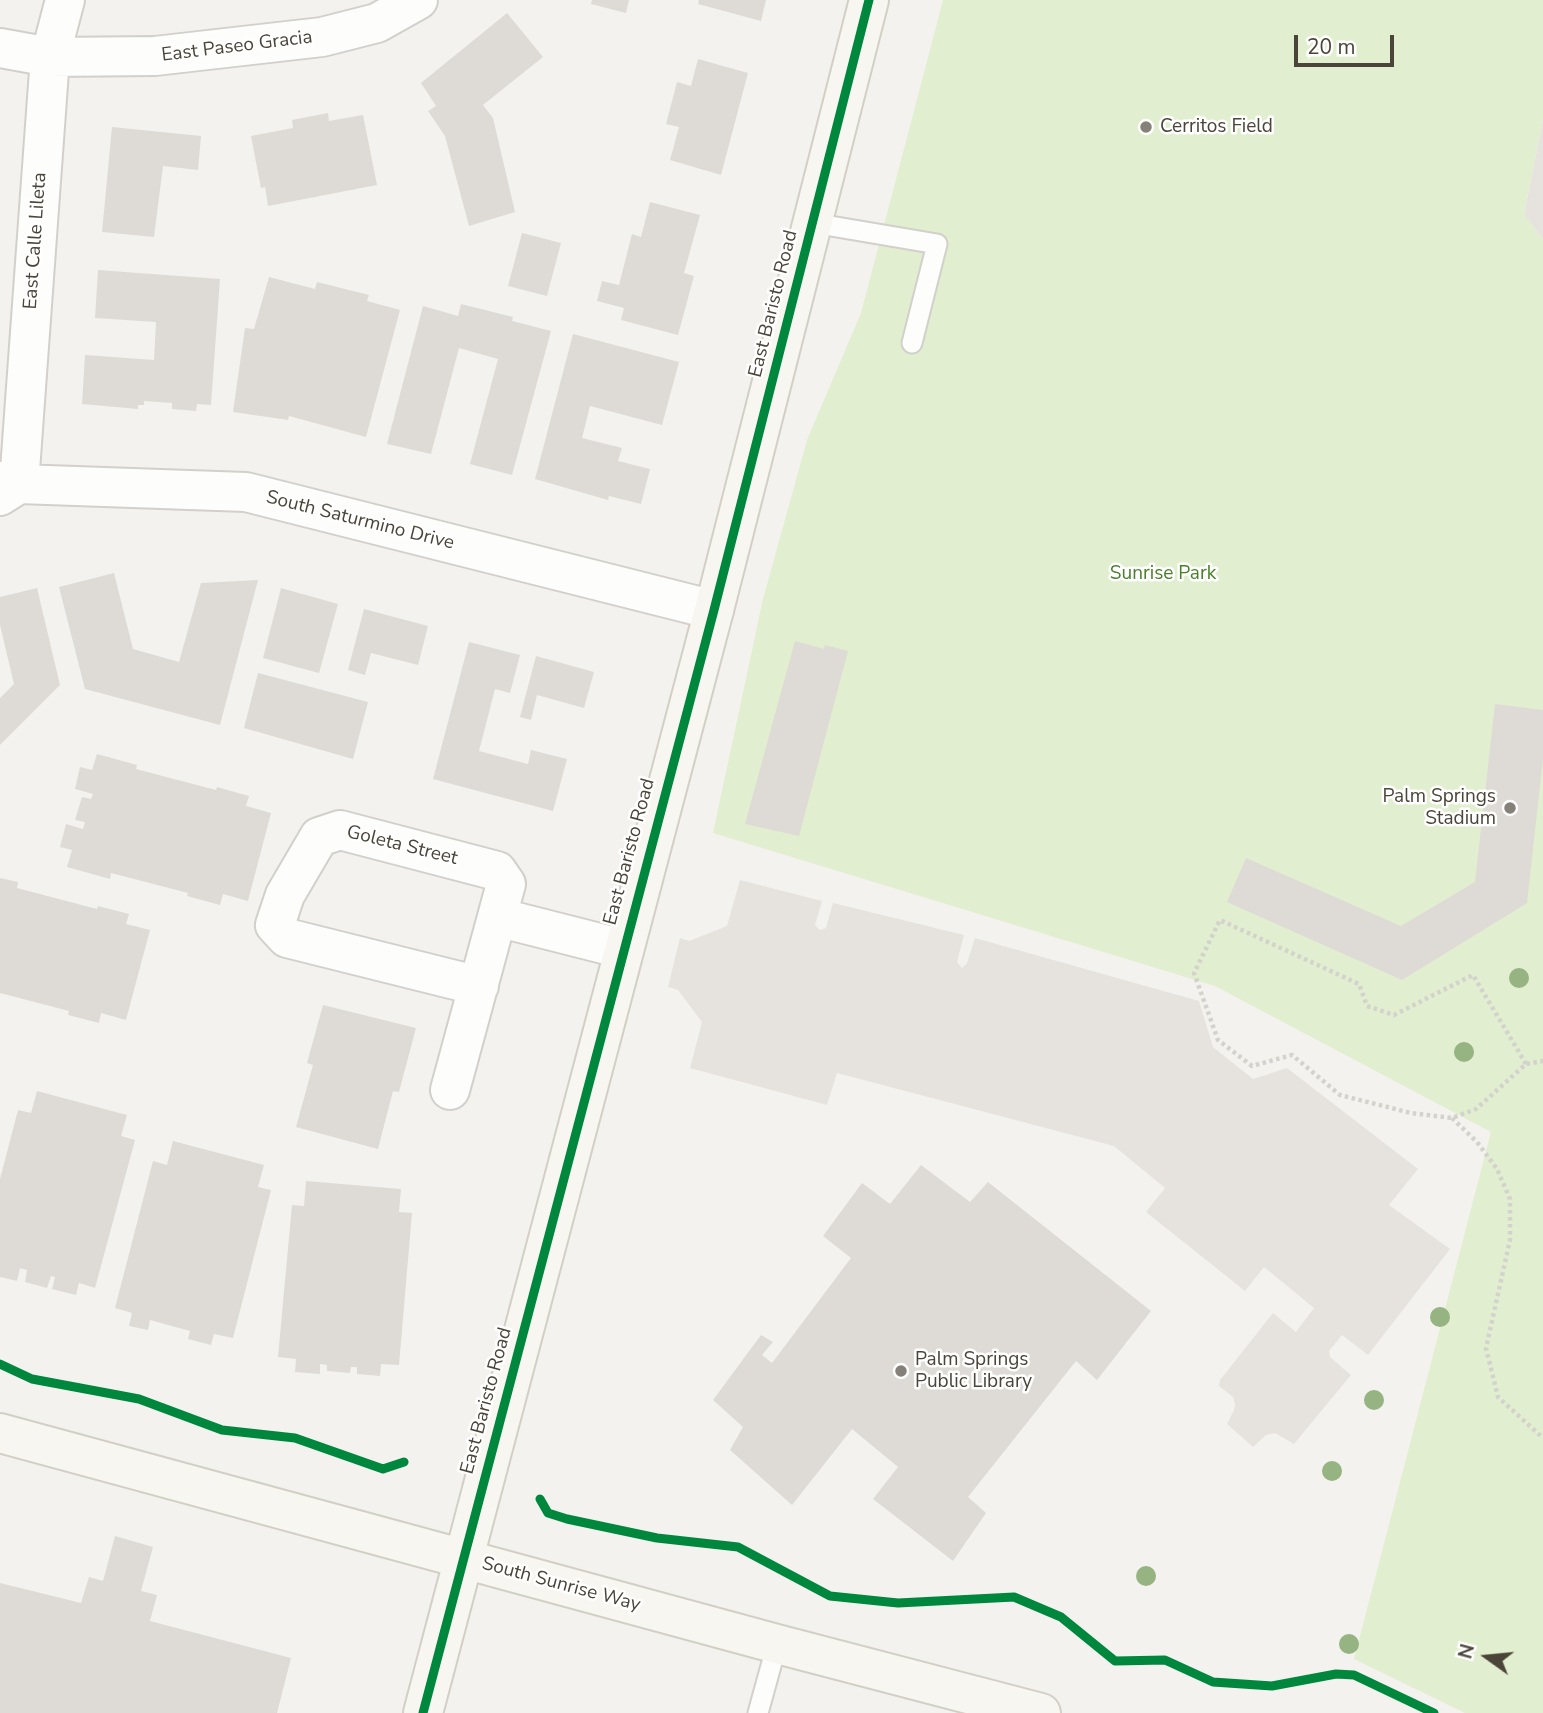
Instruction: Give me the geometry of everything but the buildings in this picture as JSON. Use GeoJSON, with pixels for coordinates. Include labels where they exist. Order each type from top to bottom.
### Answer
{"type":"FeatureCollection","features":[{"type":"Feature","properties":{"kind":"street","name":"East Calle Lileta"},"geometry":{"type":"LineString","coordinates":[[6,487],[50,57],[65,0]]}},
{"type":"Feature","properties":{"kind":"street","name":"East Paseo Gracia"},"geometry":{"type":"LineString","coordinates":[[0,48],[50,57],[155,57],[322,37],[377,23],[418,0]]}},
{"type":"Feature","properties":{"kind":"street","name":"East Baristo Road"},"geometry":{"type":"LineString","coordinates":[[423,1713],[714,610],[869,0]]}},
{"type":"Feature","properties":{"kind":"street","name":"South Saturmino Drive"},"geometry":{"type":"LineString","coordinates":[[6,487],[246,492],[714,610]]}},
{"type":"Feature","properties":{"kind":"street","name":"Goleta Street"},"geometry":{"type":"LineString","coordinates":[[450,1090],[479,986],[506,884],[497,871],[340,830],[319,837],[285,895],[275,925],[287,938],[479,986]]}},
{"type":"Feature","properties":{"kind":"street"},"geometry":{"type":"LineString","coordinates":[[497,917],[623,949]]}},
{"type":"Feature","properties":{"kind":"street","name":"South Sunrise Way"},"geometry":{"type":"LineString","coordinates":[[0,1433],[1041,1713]]}},
{"type":"Feature","properties":{"kind":"lane"},"geometry":{"type":"LineString","coordinates":[[813,223],[937,244],[912,343]]}},
{"type":"Feature","properties":{"kind":"lane"},"geometry":{"type":"LineString","coordinates":[[758,1713],[777,1644]]}},
{"type":"Feature","properties":{"kind":"path"},"geometry":{"type":"LineString","coordinates":[[1526,1064],[1473,975],[1394,1016],[1367,1006],[1359,984],[1220,920],[1194,973],[1218,1040],[1252,1066],[1292,1055],[1340,1095],[1411,1113],[1452,1118],[1476,1109],[1526,1064],[1543,1061]]}},
{"type":"Feature","properties":{"kind":"path"},"geometry":{"type":"LineString","coordinates":[[1452,1118],[1484,1151],[1497,1170],[1510,1199],[1510,1240],[1486,1348],[1498,1397],[1543,1438]]}},
{"type":"Feature","properties":{"kind":"path"},"geometry":{"type":"LineString","coordinates":[[1423,1707],[1434,1713]]}},
{"type":"Feature","properties":{"kind":"green space","name":"Sunrise Park"},"geometry":{"type":"Polygon","coordinates":[[[943,0],[1543,0],[1543,120],[1524,213],[1543,239],[1543,1713],[1465,1713],[1354,1659],[1491,1132],[1215,986],[713,833],[763,599],[807,440],[861,313],[943,0]]]}},
{"type":"Feature","properties":{"kind":"shaded area"},"geometry":{"type":"Polygon","coordinates":[[[1543,120],[1543,239],[1524,214],[1543,120]]]}},
{"type":"Feature","properties":{"kind":"shaded area"},"geometry":{"type":"Polygon","coordinates":[[[740,880],[822,901],[815,925],[820,930],[826,928],[833,903],[964,935],[957,962],[962,968],[967,963],[975,938],[1199,1001],[1213,1047],[1253,1079],[1287,1068],[1418,1169],[1389,1205],[1450,1249],[1368,1355],[1342,1335],[1329,1351],[1330,1357],[1351,1375],[1294,1444],[1275,1433],[1266,1435],[1253,1447],[1227,1424],[1235,1404],[1233,1397],[1219,1386],[1220,1380],[1273,1313],[1296,1332],[1314,1308],[1264,1267],[1245,1291],[1146,1212],[1165,1188],[1114,1146],[837,1073],[827,1105],[690,1068],[702,1022],[678,990],[668,987],[680,938],[689,941],[727,926],[740,880]]]}},
{"type":"Feature","properties":{"kind":"cycle path"},"geometry":{"type":"LineString","coordinates":[[423,1713],[714,610],[869,0]]}},
{"type":"Feature","properties":{"kind":"cycle path"},"geometry":{"type":"LineString","coordinates":[[0,1364],[32,1379],[139,1399],[222,1430],[295,1438],[383,1469],[404,1462]]}},
{"type":"Feature","properties":{"kind":"cycle path"},"geometry":{"type":"LineString","coordinates":[[540,1499],[548,1513],[567,1519],[657,1538],[738,1547],[830,1596],[898,1603],[1014,1597],[1061,1617],[1115,1661],[1165,1660],[1213,1682],[1272,1686],[1336,1674],[1354,1675],[1434,1713]]}},
{"type":"Feature","properties":{"kind":"place","name":"Cerritos Field"},"geometry":{"type":"Point","coordinates":[1146,127]}},
{"type":"Feature","properties":{"kind":"place","name":"Palm Springs Stadium"},"geometry":{"type":"Point","coordinates":[1510,808]}},
{"type":"Feature","properties":{"kind":"place","name":"Palm Springs Public Library"},"geometry":{"type":"Point","coordinates":[901,1371]}}]}
